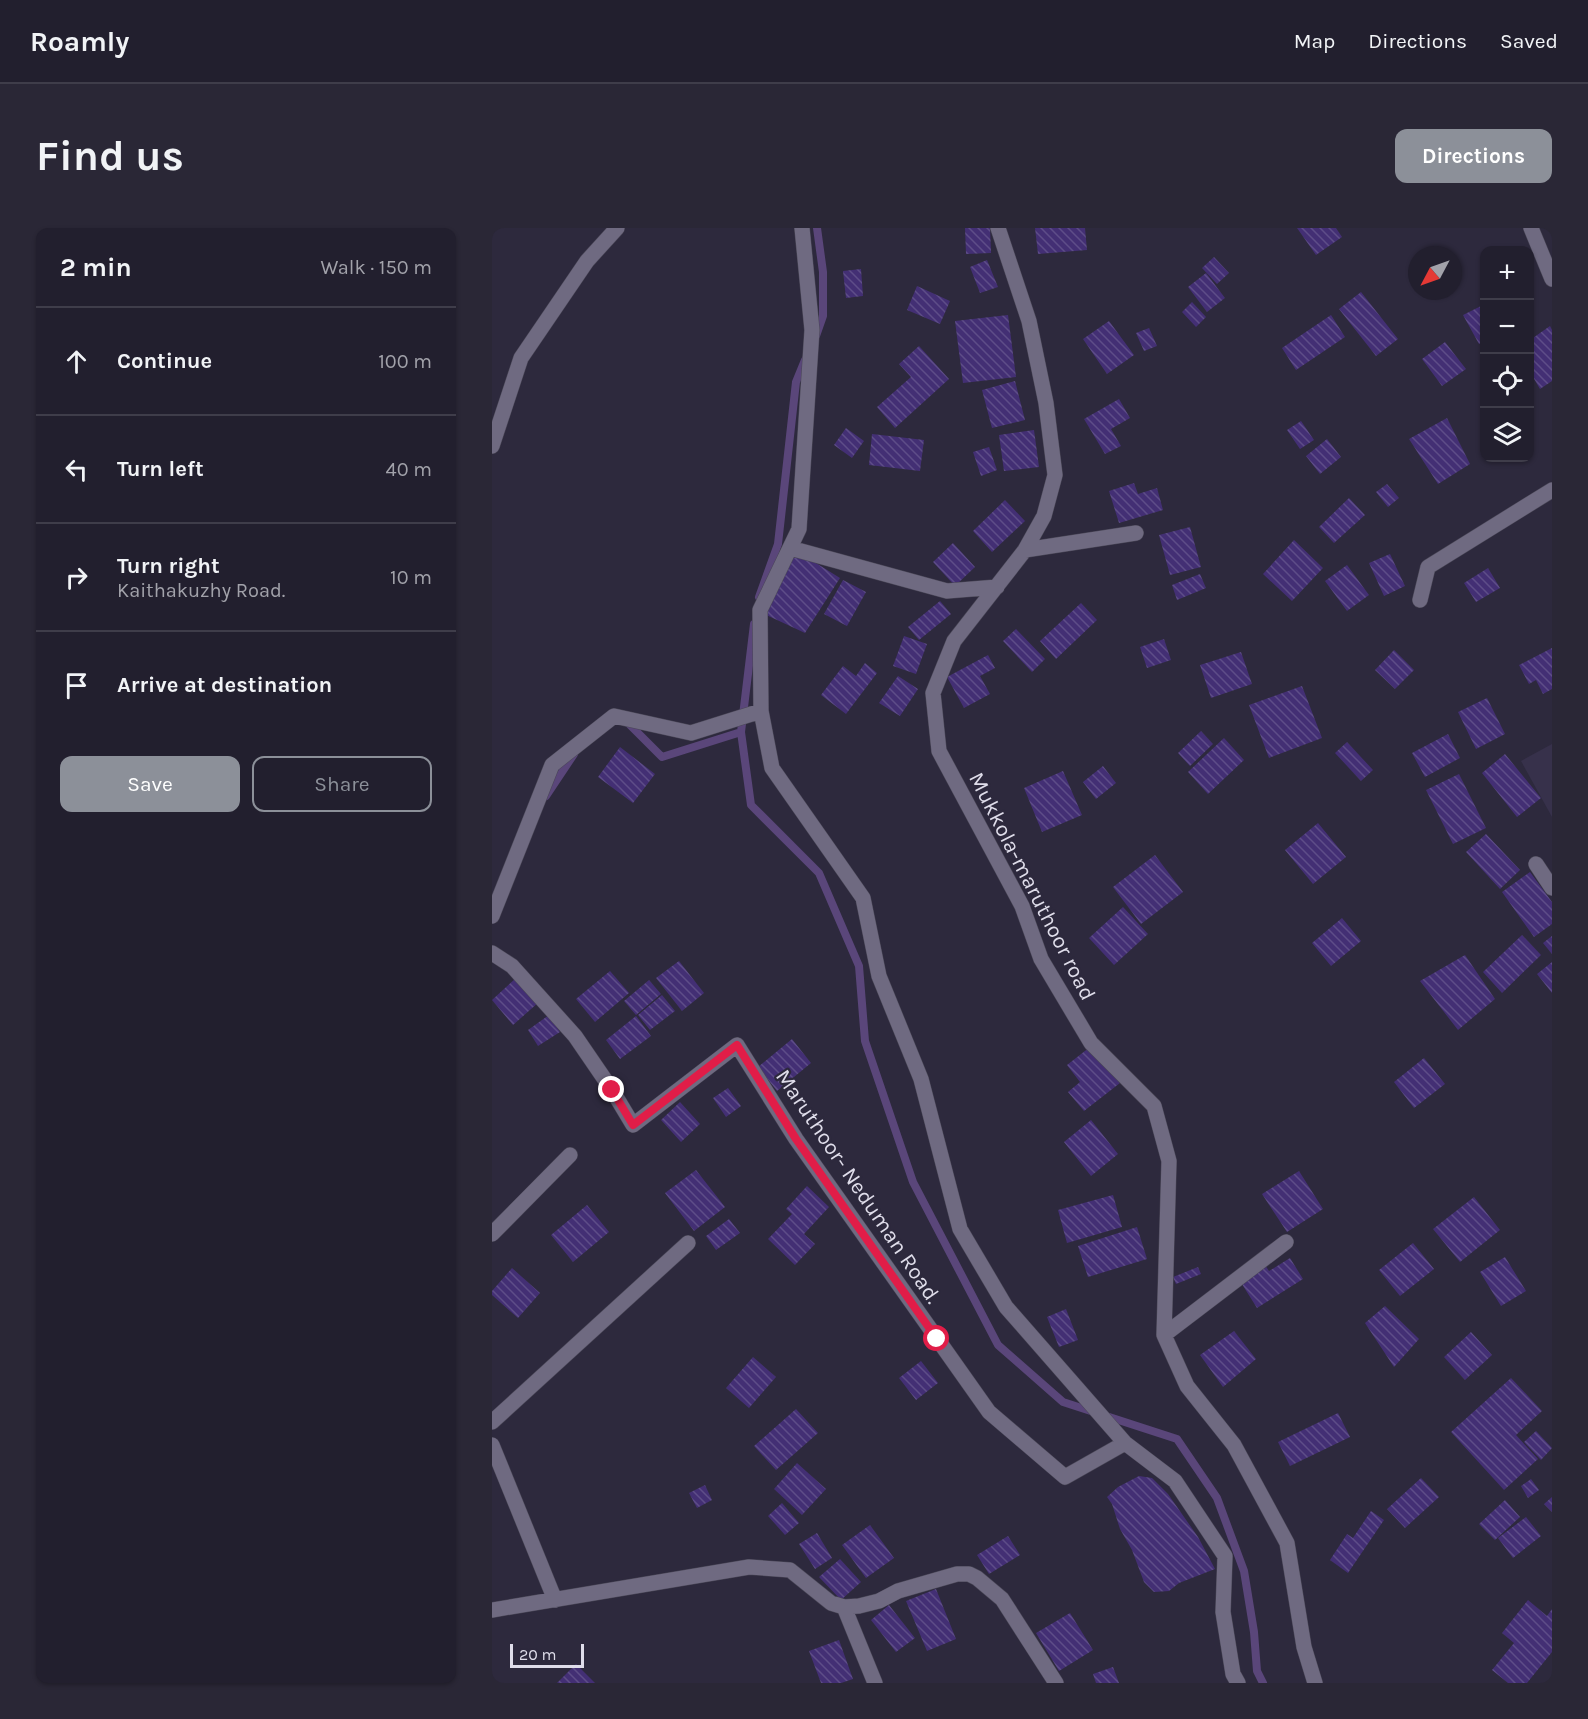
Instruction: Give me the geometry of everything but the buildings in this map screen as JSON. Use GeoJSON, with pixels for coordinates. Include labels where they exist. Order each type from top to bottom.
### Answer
{"type":"FeatureCollection","features":[{"type":"Feature","properties":{"kind":"street"},"geometry":{"type":"LineString","coordinates":[[492,446],[521,358],[587,261],[617,228]]}},
{"type":"Feature","properties":{"kind":"street"},"geometry":{"type":"LineString","coordinates":[[802,228],[812,330],[799,529],[760,610],[760,711],[771,768],[863,898],[879,976],[921,1079],[960,1229],[1006,1307],[1125,1443],[1175,1481],[1225,1556],[1223,1612],[1233,1674],[1238,1683]]}},
{"type":"Feature","properties":{"kind":"street","name":"Mukkola-maruthoor road"},"geometry":{"type":"LineString","coordinates":[[998,228],[1029,321],[1046,404],[1055,475],[1044,516],[1025,550],[954,641],[933,693],[939,751],[1022,906],[1041,959],[1091,1043],[1154,1106],[1169,1161],[1164,1335],[1187,1386],[1234,1445],[1287,1544],[1304,1647],[1315,1683]]}},
{"type":"Feature","properties":{"kind":"street"},"geometry":{"type":"LineString","coordinates":[[1531,228],[1552,279]]}},
{"type":"Feature","properties":{"kind":"street"},"geometry":{"type":"LineString","coordinates":[[1420,600],[1428,567],[1552,490]]}},
{"type":"Feature","properties":{"kind":"street"},"geometry":{"type":"LineString","coordinates":[[1025,550],[1136,533]]}},
{"type":"Feature","properties":{"kind":"street"},"geometry":{"type":"LineString","coordinates":[[790,548],[947,591],[998,587]]}},
{"type":"Feature","properties":{"kind":"street"},"geometry":{"type":"LineString","coordinates":[[492,916],[552,765],[614,716],[691,733],[760,711]]}},
{"type":"Feature","properties":{"kind":"street"},"geometry":{"type":"LineString","coordinates":[[1536,864],[1552,888]]}},
{"type":"Feature","properties":{"kind":"street","name":"Maruthoor- Neduman Road."},"geometry":{"type":"LineString","coordinates":[[492,953],[512,966],[575,1036],[633,1125],[737,1045],[796,1139],[989,1412],[1065,1477],[1125,1443]]}},
{"type":"Feature","properties":{"kind":"street"},"geometry":{"type":"LineString","coordinates":[[492,1234],[570,1155]]}},
{"type":"Feature","properties":{"kind":"street"},"geometry":{"type":"LineString","coordinates":[[1164,1335],[1286,1242]]}},
{"type":"Feature","properties":{"kind":"street"},"geometry":{"type":"LineString","coordinates":[[492,1422],[688,1243]]}},
{"type":"Feature","properties":{"kind":"street"},"geometry":{"type":"LineString","coordinates":[[492,1444],[555,1600]]}},
{"type":"Feature","properties":{"kind":"street"},"geometry":{"type":"LineString","coordinates":[[492,1610],[749,1567],[790,1570],[831,1603],[844,1607],[859,1606],[879,1601],[897,1591],[957,1574],[969,1574],[1002,1599],[1056,1683]]}},
{"type":"Feature","properties":{"kind":"street"},"geometry":{"type":"LineString","coordinates":[[844,1607],[875,1683]]}},
{"type":"Feature","properties":{"kind":"shaded area"},"geometry":{"type":"Polygon","coordinates":[[[1552,744],[1552,817],[1521,761],[1552,744]]]}},
{"type":"Feature","properties":{"kind":"waterway"},"geometry":{"type":"LineString","coordinates":[[816,336],[823,316],[823,272],[817,228]]}},
{"type":"Feature","properties":{"kind":"waterway"},"geometry":{"type":"LineString","coordinates":[[759,597],[778,544],[796,382],[805,360]]}},
{"type":"Feature","properties":{"kind":"waterway"},"geometry":{"type":"LineString","coordinates":[[741,732],[754,624]]}},
{"type":"Feature","properties":{"kind":"waterway"},"geometry":{"type":"LineString","coordinates":[[626,721],[662,757],[741,732],[751,805],[819,873],[859,966],[865,1041],[913,1182],[998,1345],[1063,1402],[1177,1439],[1217,1498],[1244,1571],[1254,1632],[1257,1671],[1263,1683]]}},
{"type":"Feature","properties":{"kind":"waterway"},"geometry":{"type":"LineString","coordinates":[[546,796],[574,754]]}},
{"type":"Feature","properties":{"kind":"route"},"geometry":{"type":"LineString","coordinates":[[612,1090],[633,1125],[737,1045],[796,1139],[937,1339]]}}]}
